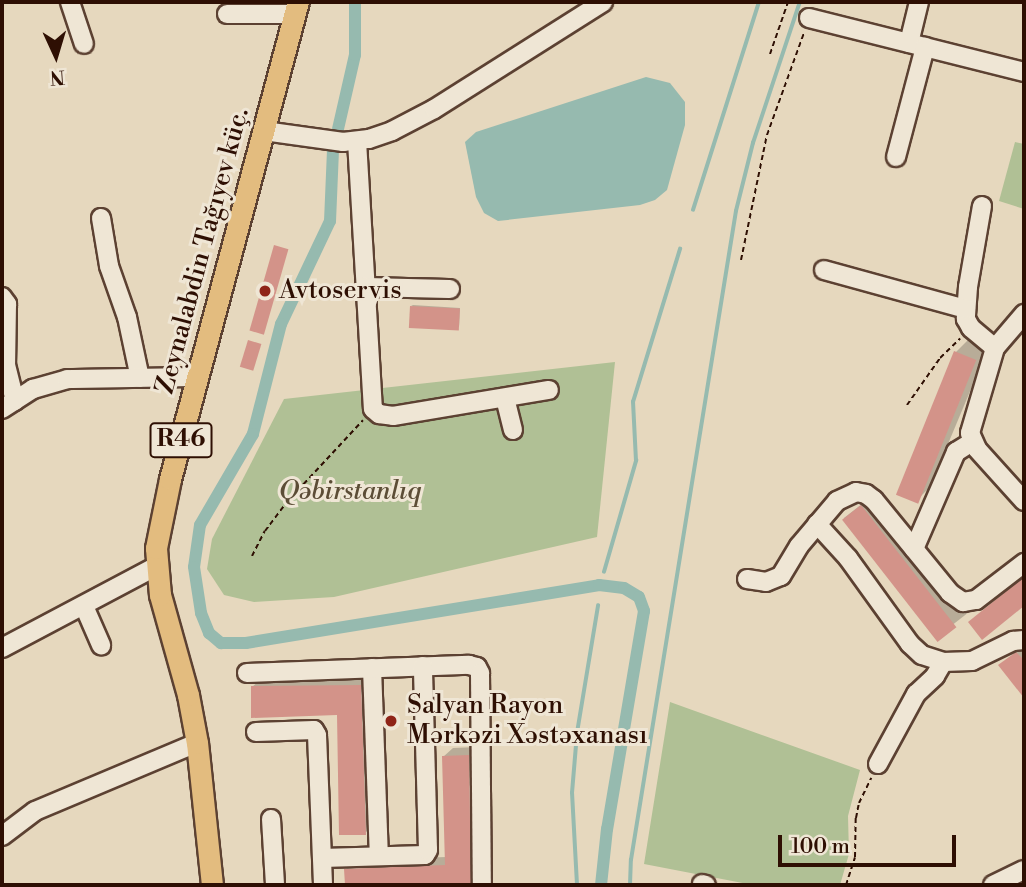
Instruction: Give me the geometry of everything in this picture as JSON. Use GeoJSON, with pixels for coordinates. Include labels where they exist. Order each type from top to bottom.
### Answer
{"type":"FeatureCollection","features":[{"type":"Feature","properties":{"kind":"main road","name":"Zeynalabdin Tağıyev küç."},"geometry":{"type":"LineString","coordinates":[[212,885],[197,743],[155,567],[159,526],[296,8]]}},
{"type":"Feature","properties":{"kind":"street"},"geometry":{"type":"LineString","coordinates":[[70,2],[84,44]]}},
{"type":"Feature","properties":{"kind":"street"},"geometry":{"type":"LineString","coordinates":[[264,131],[357,141],[393,131],[434,109],[603,2]]}},
{"type":"Feature","properties":{"kind":"street"},"geometry":{"type":"LineString","coordinates":[[896,157],[917,45],[919,2]]}},
{"type":"Feature","properties":{"kind":"street"},"geometry":{"type":"LineString","coordinates":[[228,14],[296,8]]}},
{"type":"Feature","properties":{"kind":"street"},"geometry":{"type":"LineString","coordinates":[[809,18],[1024,72]]}},
{"type":"Feature","properties":{"kind":"street"},"geometry":{"type":"LineString","coordinates":[[357,141],[373,409],[379,414],[393,416],[550,390]]}},
{"type":"Feature","properties":{"kind":"street"},"geometry":{"type":"LineString","coordinates":[[982,206],[966,309],[971,328],[995,348]]}},
{"type":"Feature","properties":{"kind":"street"},"geometry":{"type":"LineString","coordinates":[[101,218],[109,266],[127,317],[140,378]]}},
{"type":"Feature","properties":{"kind":"street"},"geometry":{"type":"LineString","coordinates":[[824,270],[966,309]]}},
{"type":"Feature","properties":{"kind":"street"},"geometry":{"type":"LineString","coordinates":[[366,287],[450,289]]}},
{"type":"Feature","properties":{"kind":"street"},"geometry":{"type":"LineString","coordinates":[[2,297],[7,303],[8,405],[48,383],[198,377]]}},
{"type":"Feature","properties":{"kind":"street"},"geometry":{"type":"LineString","coordinates":[[1024,314],[995,348],[970,426],[972,442],[1024,501]]}},
{"type":"Feature","properties":{"kind":"street"},"geometry":{"type":"LineString","coordinates":[[505,398],[513,430]]}},
{"type":"Feature","properties":{"kind":"street"},"geometry":{"type":"LineString","coordinates":[[914,550],[956,452],[972,442]]}},
{"type":"Feature","properties":{"kind":"street"},"geometry":{"type":"LineString","coordinates":[[747,579],[766,582],[781,576],[817,524],[846,495],[866,494],[950,593],[963,602],[976,600],[1024,563]]}},
{"type":"Feature","properties":{"kind":"street"},"geometry":{"type":"LineString","coordinates":[[817,524],[848,558],[910,644],[922,655],[943,662],[972,661],[1013,641],[1024,640]]}},
{"type":"Feature","properties":{"kind":"street"},"geometry":{"type":"LineString","coordinates":[[2,648],[155,567]]}},
{"type":"Feature","properties":{"kind":"street"},"geometry":{"type":"LineString","coordinates":[[84,606],[101,645]]}},
{"type":"Feature","properties":{"kind":"street"},"geometry":{"type":"LineString","coordinates":[[878,764],[915,694],[935,676],[943,662]]}},
{"type":"Feature","properties":{"kind":"street"},"geometry":{"type":"LineString","coordinates":[[322,858],[425,855],[428,850],[424,666]]}},
{"type":"Feature","properties":{"kind":"street"},"geometry":{"type":"LineString","coordinates":[[247,673],[424,666],[477,667],[480,673],[481,885]]}},
{"type":"Feature","properties":{"kind":"street"},"geometry":{"type":"LineString","coordinates":[[372,668],[379,856]]}},
{"type":"Feature","properties":{"kind":"street"},"geometry":{"type":"LineString","coordinates":[[256,732],[314,730],[317,735],[323,885]]}},
{"type":"Feature","properties":{"kind":"street"},"geometry":{"type":"LineString","coordinates":[[2,836],[35,811],[197,743]]}},
{"type":"Feature","properties":{"kind":"street"},"geometry":{"type":"LineString","coordinates":[[271,819],[275,885]]}},
{"type":"Feature","properties":{"kind":"street"},"geometry":{"type":"LineString","coordinates":[[993,885],[1023,874]]}},
{"type":"Feature","properties":{"kind":"path"},"geometry":{"type":"LineString","coordinates":[[770,54],[788,2]]}},
{"type":"Feature","properties":{"kind":"path"},"geometry":{"type":"LineString","coordinates":[[741,260],[767,135],[809,18]]}},
{"type":"Feature","properties":{"kind":"path"},"geometry":{"type":"LineString","coordinates":[[907,405],[940,358],[971,328]]}},
{"type":"Feature","properties":{"kind":"path"},"geometry":{"type":"LineString","coordinates":[[252,555],[265,531],[286,503],[373,409]]}},
{"type":"Feature","properties":{"kind":"path"},"geometry":{"type":"LineString","coordinates":[[846,885],[855,857],[859,803],[878,764]]}},
{"type":"Feature","properties":{"kind":"green space"},"geometry":{"type":"Polygon","coordinates":[[[1015,142],[1024,144],[1024,209],[999,201],[1015,142]]]}},
{"type":"Feature","properties":{"kind":"green space","name":"Qəbirstanlıq"},"geometry":{"type":"Polygon","coordinates":[[[615,362],[597,537],[334,597],[254,602],[224,595],[207,569],[212,539],[284,399],[615,362]]]}},
{"type":"Feature","properties":{"kind":"green space"},"geometry":{"type":"Polygon","coordinates":[[[670,702],[860,770],[848,816],[849,854],[840,885],[753,885],[644,864],[670,702]]]}},
{"type":"Feature","properties":{"kind":"water"},"geometry":{"type":"Polygon","coordinates":[[[646,77],[670,83],[685,102],[685,125],[667,190],[655,200],[640,205],[498,221],[484,213],[476,197],[465,142],[476,132],[646,77]]]}},
{"type":"Feature","properties":{"kind":"building"},"geometry":{"type":"Polygon","coordinates":[[[274,245],[288,249],[264,335],[249,331],[274,245]]]}},
{"type":"Feature","properties":{"kind":"building"},"geometry":{"type":"Polygon","coordinates":[[[410,306],[460,309],[459,331],[409,328],[410,306]]]}},
{"type":"Feature","properties":{"kind":"building"},"geometry":{"type":"Polygon","coordinates":[[[248,340],[261,344],[253,371],[240,367],[248,340]]]}},
{"type":"Feature","properties":{"kind":"building"},"geometry":{"type":"Polygon","coordinates":[[[954,351],[976,360],[918,504],[896,495],[954,351]]]}},
{"type":"Feature","properties":{"kind":"building"},"geometry":{"type":"Polygon","coordinates":[[[861,505],[956,627],[938,642],[842,520],[861,505]]]}},
{"type":"Feature","properties":{"kind":"building"},"geometry":{"type":"Polygon","coordinates":[[[1024,577],[1024,606],[982,640],[968,622],[1024,577]]]}},
{"type":"Feature","properties":{"kind":"building"},"geometry":{"type":"Polygon","coordinates":[[[1016,652],[1024,660],[1024,698],[998,665],[1016,652]]]}},
{"type":"Feature","properties":{"kind":"building"},"geometry":{"type":"Polygon","coordinates":[[[361,685],[366,835],[339,835],[337,715],[251,718],[251,686],[361,685]]]}},
{"type":"Feature","properties":{"kind":"building"},"geometry":{"type":"Polygon","coordinates":[[[469,755],[471,885],[345,885],[344,869],[445,865],[442,756],[469,755]]]}},
{"type":"Feature","properties":{"kind":"waterway"},"geometry":{"type":"LineString","coordinates":[[338,129],[355,55],[355,2]]}},
{"type":"Feature","properties":{"kind":"waterway"},"geometry":{"type":"LineString","coordinates":[[693,210],[759,2]]}},
{"type":"Feature","properties":{"kind":"waterway"},"geometry":{"type":"LineString","coordinates":[[630,885],[631,860],[736,211],[753,143],[800,2]]}},
{"type":"Feature","properties":{"kind":"waterway"},"geometry":{"type":"LineString","coordinates":[[333,150],[330,221],[281,324],[253,434],[200,525],[194,567],[201,613],[209,633],[221,643],[246,643],[599,585],[624,588],[639,597],[644,611],[607,829],[601,885]]}},
{"type":"Feature","properties":{"kind":"waterway"},"geometry":{"type":"LineString","coordinates":[[604,572],[636,461],[633,402],[680,249]]}},
{"type":"Feature","properties":{"kind":"waterway"},"geometry":{"type":"LineString","coordinates":[[577,885],[572,793],[577,733],[598,606]]}},
{"type":"Feature","properties":{"kind":"place","name":"Avtoservis"},"geometry":{"type":"Point","coordinates":[265,291]}},
{"type":"Feature","properties":{"kind":"place","name":"Salyan Rayon Mərkəzi Xəstəxanası"},"geometry":{"type":"Point","coordinates":[391,721]}}]}
